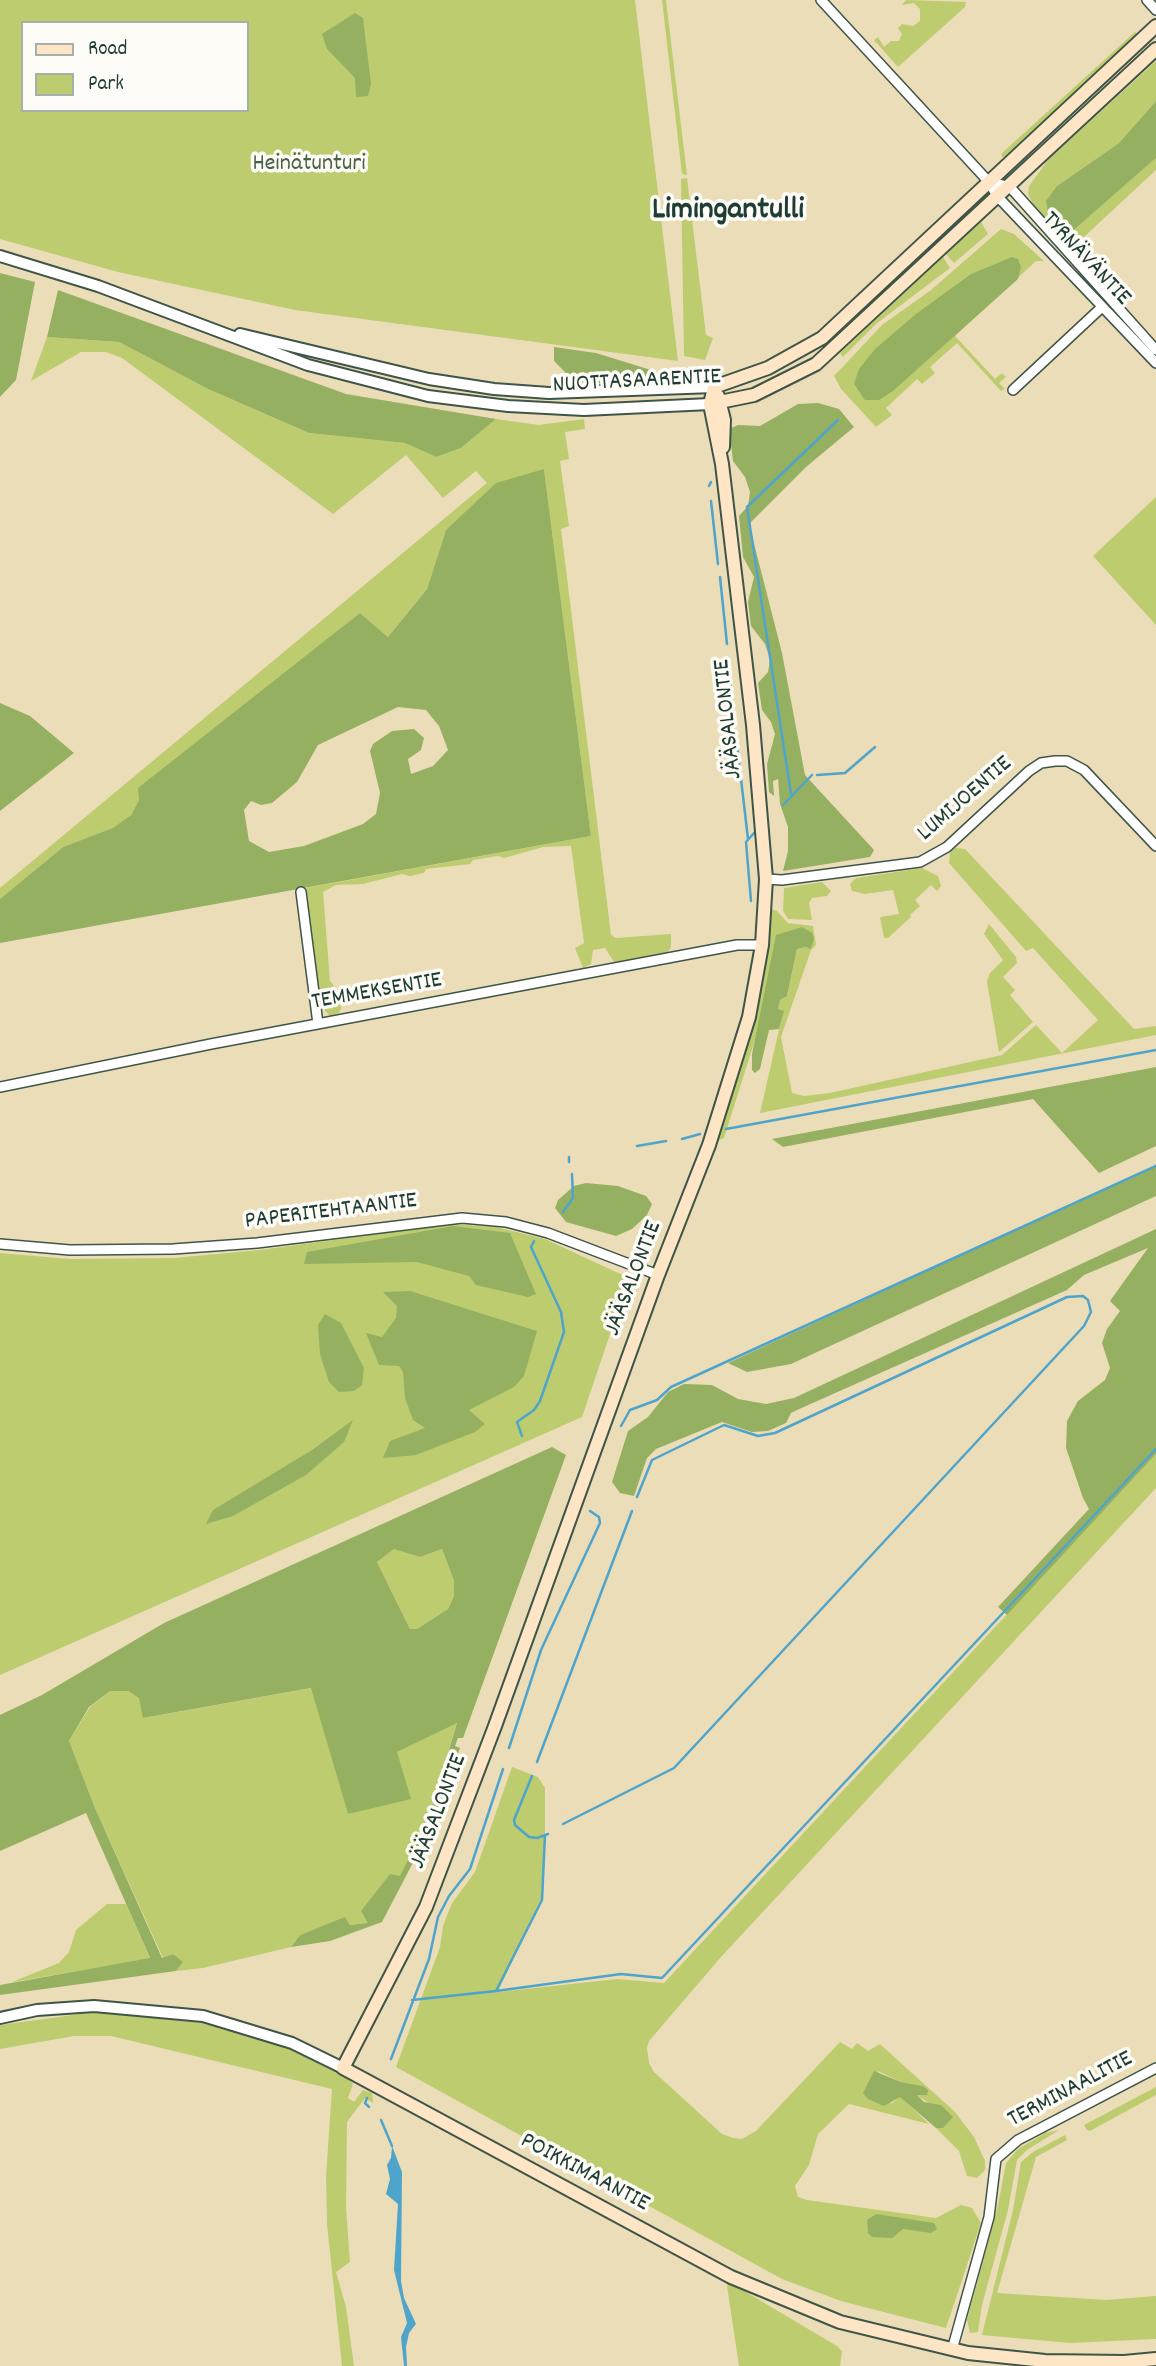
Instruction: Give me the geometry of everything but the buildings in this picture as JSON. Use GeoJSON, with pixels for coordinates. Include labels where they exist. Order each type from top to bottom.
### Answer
{"type":"FeatureCollection","features":[{"type":"Feature","properties":{"kind":"main road","name":"NUOTTASAARENTIE"},"geometry":{"type":"LineString","coordinates":[[714,387],[768,368],[821,338],[1156,26]]}},
{"type":"Feature","properties":{"kind":"main road","name":"NUOTTASAARENTIE"},"geometry":{"type":"LineString","coordinates":[[715,403],[754,395],[816,364],[1156,49]]}},
{"type":"Feature","properties":{"kind":"main road","name":"JÄÄSALONTIE"},"geometry":{"type":"LineString","coordinates":[[343,2068],[426,1908],[495,1726],[657,1275],[709,1145],[749,1017],[762,945],[766,879],[753,725],[714,387]]}},
{"type":"Feature","properties":{"kind":"main road","name":"POIKKIMAANTIE"},"geometry":{"type":"LineString","coordinates":[[343,2068],[731,2277],[840,2322],[951,2350],[1045,2361],[1124,2362],[1156,2359]]}},
{"type":"Feature","properties":{"kind":"street","name":"TYRNÄVÄNTIE"},"geometry":{"type":"LineString","coordinates":[[821,0],[988,181],[998,197],[1156,363]]}},
{"type":"Feature","properties":{"kind":"street"},"geometry":{"type":"LineString","coordinates":[[1147,0],[1156,10]]}},
{"type":"Feature","properties":{"kind":"street"},"geometry":{"type":"LineString","coordinates":[[988,181],[1010,187]]}},
{"type":"Feature","properties":{"kind":"street","name":"TYRNÄVÄNTIE"},"geometry":{"type":"LineString","coordinates":[[1010,187],[1156,350]]}},
{"type":"Feature","properties":{"kind":"street","name":"NUOTTASAARENTIE"},"geometry":{"type":"LineString","coordinates":[[0,256],[98,286],[308,365],[428,396],[551,409],[715,403]]}},
{"type":"Feature","properties":{"kind":"street"},"geometry":{"type":"LineString","coordinates":[[1013,390],[1102,307]]}},
{"type":"Feature","properties":{"kind":"street","name":"NUOTTASAARENTIE"},"geometry":{"type":"LineString","coordinates":[[210,327],[429,379],[495,389],[548,393],[714,387]]}},
{"type":"Feature","properties":{"kind":"street","name":"LUMIJOENTIE"},"geometry":{"type":"LineString","coordinates":[[766,879],[782,880],[920,862],[947,847],[1029,771],[1041,763],[1055,761],[1067,761],[1084,770],[1156,846]]}},
{"type":"Feature","properties":{"kind":"street"},"geometry":{"type":"LineString","coordinates":[[301,891],[318,1024]]}},
{"type":"Feature","properties":{"kind":"street","name":"TEMMEKSENTIE"},"geometry":{"type":"LineString","coordinates":[[0,1087],[737,945],[762,945]]}},
{"type":"Feature","properties":{"kind":"street","name":"PAPERITEHTAANTIE"},"geometry":{"type":"LineString","coordinates":[[0,1244],[70,1250],[173,1249],[462,1218],[506,1222],[548,1233],[657,1275]]}},
{"type":"Feature","properties":{"kind":"street","name":"POIKKIMAANTIE"},"geometry":{"type":"LineString","coordinates":[[0,2018],[37,2010],[94,2006],[203,2016],[292,2043],[343,2068]]}},
{"type":"Feature","properties":{"kind":"street","name":"TERMINAALITIE"},"geometry":{"type":"LineString","coordinates":[[951,2350],[989,2217],[996,2160],[1018,2140],[1156,2068]]}},
{"type":"Feature","properties":{"kind":"green space","name":"Heinätunturi"},"geometry":{"type":"Polygon","coordinates":[[[0,0],[635,0],[678,361],[295,310],[118,272],[0,239],[0,0]]]}},
{"type":"Feature","properties":{"kind":"green space"},"geometry":{"type":"Polygon","coordinates":[[[662,0],[666,0],[687,175],[682,174],[662,0]]]}},
{"type":"Feature","properties":{"kind":"green space"},"geometry":{"type":"Polygon","coordinates":[[[906,0],[966,2],[965,7],[898,67],[874,40],[878,37],[884,47],[891,41],[899,41],[902,34],[898,28],[902,24],[913,26],[920,21],[920,9],[914,3],[902,5],[906,0]]]}},
{"type":"Feature","properties":{"kind":"green space"},"geometry":{"type":"Polygon","coordinates":[[[355,13],[363,18],[371,84],[368,96],[356,97],[355,78],[327,49],[322,34],[355,13]]]}},
{"type":"Feature","properties":{"kind":"green space"},"geometry":{"type":"Polygon","coordinates":[[[1135,32],[1138,34],[1003,158],[1001,154],[1135,32]]]}},
{"type":"Feature","properties":{"kind":"green space"},"geometry":{"type":"Polygon","coordinates":[[[1156,61],[1156,101],[1119,143],[1057,186],[1067,236],[1156,158],[1156,170],[1072,248],[1035,208],[1028,194],[1029,186],[1048,160],[1156,61]]]}},
{"type":"Feature","properties":{"kind":"green space"},"geometry":{"type":"Polygon","coordinates":[[[1156,101],[1156,158],[1067,236],[1049,218],[1046,201],[1057,186],[1119,143],[1156,101]]]}},
{"type":"Feature","properties":{"kind":"green space"},"geometry":{"type":"Polygon","coordinates":[[[687,178],[706,335],[713,338],[705,360],[684,356],[681,179],[687,178]]]}},
{"type":"Feature","properties":{"kind":"green space"},"geometry":{"type":"Polygon","coordinates":[[[981,222],[988,234],[954,263],[946,254],[981,222]]]}},
{"type":"Feature","properties":{"kind":"green space"},"geometry":{"type":"Polygon","coordinates":[[[1001,229],[1014,234],[1044,261],[1036,261],[955,336],[995,379],[1002,373],[1006,377],[999,383],[1005,389],[1001,391],[957,343],[930,367],[935,373],[922,384],[917,379],[886,408],[892,415],[876,427],[841,389],[834,376],[882,325],[931,290],[1001,229]]]}},
{"type":"Feature","properties":{"kind":"green space"},"geometry":{"type":"Polygon","coordinates":[[[943,257],[950,268],[876,324],[843,357],[840,353],[943,257]]]}},
{"type":"Feature","properties":{"kind":"green space"},"geometry":{"type":"Polygon","coordinates":[[[1012,257],[1018,259],[1021,267],[1018,279],[893,391],[879,400],[865,400],[854,384],[859,369],[875,349],[916,314],[971,274],[1012,257]]]}},
{"type":"Feature","properties":{"kind":"green space"},"geometry":{"type":"Polygon","coordinates":[[[0,273],[35,282],[16,380],[0,397],[0,273]]]}},
{"type":"Feature","properties":{"kind":"green space"},"geometry":{"type":"Polygon","coordinates":[[[58,290],[346,394],[496,419],[461,448],[436,457],[405,443],[309,433],[208,389],[119,342],[47,337],[58,290]]]}},
{"type":"Feature","properties":{"kind":"green space"},"geometry":{"type":"Polygon","coordinates":[[[47,337],[119,342],[208,389],[309,433],[405,443],[436,457],[461,448],[496,419],[539,425],[584,419],[585,429],[565,432],[569,459],[560,461],[569,526],[561,529],[611,935],[616,938],[671,934],[671,947],[667,953],[614,962],[605,948],[593,950],[591,964],[583,968],[575,948],[584,943],[571,846],[543,847],[504,858],[498,856],[473,860],[470,864],[426,869],[424,873],[410,876],[402,874],[363,884],[336,885],[323,892],[330,981],[337,990],[341,1008],[339,1013],[330,1016],[321,1006],[306,888],[591,836],[544,469],[446,530],[427,589],[388,637],[360,613],[139,800],[131,815],[114,828],[63,847],[0,899],[0,888],[487,483],[476,471],[443,498],[406,455],[333,514],[122,358],[106,352],[81,352],[31,381],[47,337]]]}},
{"type":"Feature","properties":{"kind":"green space"},"geometry":{"type":"Polygon","coordinates":[[[554,347],[596,353],[664,374],[653,382],[586,384],[568,375],[554,361],[554,347]]]}},
{"type":"Feature","properties":{"kind":"green space"},"geometry":{"type":"Polygon","coordinates":[[[818,403],[839,409],[854,427],[806,467],[749,524],[782,653],[805,775],[874,850],[870,857],[783,871],[788,851],[788,827],[780,804],[778,779],[773,781],[774,796],[769,792],[767,764],[775,734],[771,722],[762,710],[758,683],[768,672],[770,659],[765,644],[751,626],[748,602],[754,577],[743,557],[739,516],[748,506],[750,492],[745,477],[733,461],[729,429],[738,425],[760,426],[798,404],[818,403]]]}},
{"type":"Feature","properties":{"kind":"green space"},"geometry":{"type":"Polygon","coordinates":[[[544,469],[591,836],[0,943],[0,899],[63,847],[113,828],[131,815],[139,800],[138,788],[360,613],[388,637],[427,589],[446,530],[496,483],[544,469]],[[398,707],[318,745],[297,782],[272,803],[261,805],[251,801],[244,810],[249,841],[269,852],[304,846],[363,824],[376,814],[380,793],[370,751],[373,744],[392,731],[414,729],[424,738],[421,750],[408,759],[411,774],[433,766],[448,750],[439,726],[426,710],[398,707]]]}},
{"type":"Feature","properties":{"kind":"green space"},"geometry":{"type":"Polygon","coordinates":[[[1156,497],[1156,625],[1093,556],[1156,497]]]}},
{"type":"Feature","properties":{"kind":"green space"},"geometry":{"type":"Polygon","coordinates":[[[0,703],[30,716],[74,753],[0,811],[0,703]]]}},
{"type":"Feature","properties":{"kind":"green space"},"geometry":{"type":"Polygon","coordinates":[[[955,848],[965,849],[1134,1029],[1156,1026],[1156,1035],[760,1113],[783,1012],[778,1009],[780,1000],[787,996],[797,949],[807,947],[802,927],[760,1024],[724,1138],[716,1141],[754,1023],[770,938],[771,909],[777,911],[788,923],[813,926],[816,945],[811,950],[781,1037],[792,1093],[804,1096],[830,1093],[1002,1055],[1036,1025],[1062,1053],[1098,1020],[1033,948],[1026,951],[949,863],[950,853],[955,848]]]}},
{"type":"Feature","properties":{"kind":"green space"},"geometry":{"type":"Polygon","coordinates":[[[922,868],[938,876],[941,886],[937,891],[931,885],[915,900],[920,906],[911,917],[888,938],[884,938],[880,917],[899,914],[893,890],[865,894],[852,891],[850,884],[856,878],[922,868]]]}},
{"type":"Feature","properties":{"kind":"green space"},"geometry":{"type":"Polygon","coordinates":[[[822,882],[831,891],[827,896],[812,898],[809,903],[812,920],[788,919],[783,911],[784,888],[822,882]]]}},
{"type":"Feature","properties":{"kind":"green space"},"geometry":{"type":"Polygon","coordinates":[[[989,924],[1016,957],[1017,963],[1003,977],[1015,990],[1010,995],[1033,1022],[999,1052],[987,982],[990,973],[1003,960],[984,934],[989,924]]]}},
{"type":"Feature","properties":{"kind":"green space"},"geometry":{"type":"Polygon","coordinates":[[[802,927],[812,933],[814,938],[811,949],[797,949],[787,996],[780,1000],[778,1009],[784,1011],[779,1029],[769,1030],[760,1069],[755,1073],[752,1070],[752,1054],[776,935],[802,927]]]}},
{"type":"Feature","properties":{"kind":"green space"},"geometry":{"type":"Polygon","coordinates":[[[1156,1067],[1156,1146],[1099,1173],[1033,1099],[783,1147],[772,1139],[1156,1067]]]}},
{"type":"Feature","properties":{"kind":"green space"},"geometry":{"type":"Polygon","coordinates":[[[1156,1165],[1156,1196],[791,1364],[747,1372],[728,1363],[1156,1165]]]}},
{"type":"Feature","properties":{"kind":"green space"},"geometry":{"type":"Polygon","coordinates":[[[586,1183],[618,1186],[646,1196],[652,1204],[647,1215],[632,1229],[616,1236],[566,1222],[555,1208],[558,1200],[574,1186],[586,1183]]]}},
{"type":"Feature","properties":{"kind":"green space"},"geometry":{"type":"Polygon","coordinates":[[[450,1224],[496,1227],[545,1239],[629,1278],[582,1417],[0,1675],[0,1253],[70,1259],[174,1258],[260,1250],[450,1224]]]}},
{"type":"Feature","properties":{"kind":"green space"},"geometry":{"type":"Polygon","coordinates":[[[453,1226],[510,1233],[536,1294],[528,1297],[476,1285],[469,1276],[417,1262],[304,1264],[307,1252],[453,1226]]]}},
{"type":"Feature","properties":{"kind":"green space"},"geometry":{"type":"Polygon","coordinates":[[[1156,1229],[1156,1454],[1007,1615],[998,1607],[1089,1509],[1066,1448],[1067,1421],[1078,1401],[1105,1380],[1110,1368],[1102,1343],[1107,1329],[1120,1311],[1110,1301],[1148,1248],[1084,1275],[1067,1290],[797,1410],[791,1413],[786,1423],[768,1431],[752,1432],[722,1422],[656,1449],[647,1458],[634,1496],[620,1493],[612,1482],[628,1431],[648,1417],[668,1392],[684,1384],[712,1385],[738,1399],[766,1404],[794,1398],[1156,1229]]]}},
{"type":"Feature","properties":{"kind":"green space"},"geometry":{"type":"Polygon","coordinates":[[[410,1291],[537,1331],[524,1376],[514,1387],[469,1410],[485,1424],[475,1432],[416,1455],[383,1458],[390,1441],[425,1428],[413,1420],[405,1398],[403,1372],[399,1366],[379,1365],[366,1333],[382,1337],[396,1318],[397,1306],[383,1292],[410,1291]]]}},
{"type":"Feature","properties":{"kind":"green space"},"geometry":{"type":"Polygon","coordinates":[[[325,1314],[341,1323],[364,1368],[362,1385],[354,1391],[339,1392],[329,1382],[320,1354],[318,1325],[325,1314]]]}},
{"type":"Feature","properties":{"kind":"green space"},"geometry":{"type":"Polygon","coordinates":[[[353,1420],[344,1442],[306,1475],[233,1516],[206,1524],[213,1510],[312,1450],[353,1420]]]}},
{"type":"Feature","properties":{"kind":"green space"},"geometry":{"type":"Polygon","coordinates":[[[552,1447],[566,1455],[463,1738],[458,1738],[455,1746],[460,1748],[430,1830],[382,1922],[330,1941],[291,1947],[300,1935],[345,1917],[350,1925],[368,1923],[361,1911],[390,1874],[400,1876],[428,1819],[457,1723],[397,1752],[411,1799],[348,1814],[311,1688],[143,1718],[139,1698],[128,1691],[110,1691],[89,1707],[69,1741],[95,1808],[162,1958],[173,1954],[183,1962],[176,1971],[0,1995],[0,1985],[150,1958],[86,1813],[0,1851],[0,1715],[42,1695],[164,1623],[552,1447]],[[394,1549],[377,1562],[410,1629],[417,1629],[448,1609],[454,1596],[454,1581],[442,1549],[420,1557],[394,1549]]]}},
{"type":"Feature","properties":{"kind":"green space"},"geometry":{"type":"Polygon","coordinates":[[[1156,1454],[1156,1488],[721,1957],[649,2041],[647,2048],[649,2063],[654,2072],[722,2134],[733,2138],[742,2139],[756,2131],[840,2042],[852,2049],[857,2043],[868,2051],[880,2044],[955,2112],[974,2137],[985,2161],[985,2170],[977,2178],[967,2176],[959,2151],[936,2128],[943,2128],[932,2105],[915,2094],[927,2094],[923,2086],[901,2082],[878,2071],[891,2104],[900,2096],[929,2124],[849,2104],[818,2134],[809,2165],[795,2186],[798,2197],[807,2200],[936,2218],[961,2205],[972,2208],[981,2223],[946,2328],[841,2301],[782,2279],[396,2067],[440,1947],[443,1926],[452,1903],[475,1872],[512,1767],[538,1777],[545,1788],[545,1843],[541,1899],[498,1992],[617,1979],[664,1983],[1156,1454]]]}},
{"type":"Feature","properties":{"kind":"green space"},"geometry":{"type":"Polygon","coordinates":[[[394,1548],[420,1557],[442,1549],[454,1581],[454,1596],[448,1609],[417,1629],[410,1629],[377,1562],[394,1548]]]}},
{"type":"Feature","properties":{"kind":"green space"},"geometry":{"type":"Polygon","coordinates":[[[312,1688],[348,1814],[397,1752],[457,1722],[428,1819],[400,1877],[369,1923],[350,1925],[345,1918],[300,1935],[291,1947],[203,1968],[176,1971],[182,1962],[173,1954],[163,1958],[95,1808],[69,1741],[90,1707],[110,1691],[128,1691],[140,1698],[144,1718],[312,1688]]]}},
{"type":"Feature","properties":{"kind":"green space"},"geometry":{"type":"Polygon","coordinates":[[[107,1904],[126,1904],[150,1959],[12,1982],[59,1963],[69,1952],[76,1930],[107,1904]]]}},
{"type":"Feature","properties":{"kind":"green space"},"geometry":{"type":"Polygon","coordinates":[[[95,2012],[204,2023],[250,2035],[290,2049],[345,2076],[353,2084],[348,2098],[354,2102],[363,2090],[372,2093],[373,2103],[365,2098],[347,2122],[346,2207],[350,2262],[336,2272],[346,2307],[354,2366],[342,2366],[327,2224],[326,2177],[332,2089],[111,2036],[74,2036],[0,2049],[0,2025],[95,2012]]]}},
{"type":"Feature","properties":{"kind":"green space"},"geometry":{"type":"Polygon","coordinates":[[[874,2071],[901,2082],[923,2086],[928,2090],[927,2095],[917,2095],[924,2102],[941,2105],[953,2117],[943,2128],[936,2128],[900,2097],[884,2106],[868,2099],[863,2093],[874,2071]]]}},
{"type":"Feature","properties":{"kind":"green space"},"geometry":{"type":"Polygon","coordinates":[[[1156,2087],[1156,2095],[1090,2131],[1084,2125],[1156,2087]]]}},
{"type":"Feature","properties":{"kind":"green space"},"geometry":{"type":"Polygon","coordinates":[[[1059,2130],[1027,2150],[1017,2160],[1008,2210],[982,2305],[978,2332],[970,2333],[967,2320],[998,2205],[1006,2163],[1018,2149],[1045,2133],[1059,2130]]]}},
{"type":"Feature","properties":{"kind":"green space"},"geometry":{"type":"Polygon","coordinates":[[[1065,2135],[1067,2140],[1036,2157],[997,2293],[1106,2300],[1156,2296],[1156,2339],[1070,2343],[982,2335],[1013,2210],[1021,2162],[1033,2152],[1065,2135]]]}},
{"type":"Feature","properties":{"kind":"green space"},"geometry":{"type":"Polygon","coordinates":[[[876,2214],[934,2223],[937,2229],[931,2233],[903,2229],[892,2238],[872,2237],[868,2233],[867,2220],[876,2214]]]}},
{"type":"Feature","properties":{"kind":"green space"},"geometry":{"type":"Polygon","coordinates":[[[729,2282],[837,2346],[842,2351],[840,2366],[739,2366],[727,2286],[729,2282]]]}},
{"type":"Feature","properties":{"kind":"water"},"geometry":{"type":"Polygon","coordinates":[[[392,2146],[402,2172],[401,2281],[404,2298],[416,2324],[409,2333],[406,2347],[407,2366],[404,2366],[401,2337],[407,2323],[394,2270],[398,2204],[386,2194],[390,2179],[387,2165],[392,2146]]]}},
{"type":"Feature","properties":{"kind":"waterway"},"geometry":{"type":"LineString","coordinates":[[791,794],[747,507],[838,420]]}},
{"type":"Feature","properties":{"kind":"waterway"},"geometry":{"type":"LineString","coordinates":[[709,486],[711,482]]}},
{"type":"Feature","properties":{"kind":"waterway"},"geometry":{"type":"LineString","coordinates":[[711,501],[718,564]]}},
{"type":"Feature","properties":{"kind":"waterway"},"geometry":{"type":"LineString","coordinates":[[720,577],[727,644]]}},
{"type":"Feature","properties":{"kind":"waterway"},"geometry":{"type":"LineString","coordinates":[[728,658],[734,721]]}},
{"type":"Feature","properties":{"kind":"waterway"},"geometry":{"type":"LineString","coordinates":[[736,736],[748,839]]}},
{"type":"Feature","properties":{"kind":"waterway"},"geometry":{"type":"LineString","coordinates":[[817,775],[845,773],[875,747]]}},
{"type":"Feature","properties":{"kind":"waterway"},"geometry":{"type":"LineString","coordinates":[[783,805],[812,775]]}},
{"type":"Feature","properties":{"kind":"waterway"},"geometry":{"type":"LineString","coordinates":[[751,901],[746,842],[755,832]]}},
{"type":"Feature","properties":{"kind":"waterway"},"geometry":{"type":"LineString","coordinates":[[726,1129],[1156,1050]]}},
{"type":"Feature","properties":{"kind":"waterway"},"geometry":{"type":"LineString","coordinates":[[682,1139],[700,1134]]}},
{"type":"Feature","properties":{"kind":"waterway"},"geometry":{"type":"LineString","coordinates":[[637,1146],[666,1141]]}},
{"type":"Feature","properties":{"kind":"waterway"},"geometry":{"type":"LineString","coordinates":[[569,1157],[569,1162]]}},
{"type":"Feature","properties":{"kind":"waterway"},"geometry":{"type":"LineString","coordinates":[[621,1426],[630,1410],[657,1400],[671,1387],[1156,1166]]}},
{"type":"Feature","properties":{"kind":"waterway"},"geometry":{"type":"LineString","coordinates":[[563,1212],[573,1198],[572,1174]]}},
{"type":"Feature","properties":{"kind":"waterway"},"geometry":{"type":"LineString","coordinates":[[522,1436],[517,1422],[534,1410],[540,1401],[564,1332],[561,1312],[531,1247],[534,1241]]}},
{"type":"Feature","properties":{"kind":"waterway"},"geometry":{"type":"LineString","coordinates":[[563,1824],[674,1768],[1084,1326],[1091,1312],[1088,1300],[1083,1296],[1067,1297],[775,1433],[758,1436],[724,1425],[652,1460],[637,1497]]}},
{"type":"Feature","properties":{"kind":"waterway"},"geometry":{"type":"LineString","coordinates":[[496,1991],[621,1974],[662,1978],[1156,1449]]}},
{"type":"Feature","properties":{"kind":"waterway"},"geometry":{"type":"LineString","coordinates":[[509,1748],[541,1650],[600,1523],[599,1517],[590,1511]]}},
{"type":"Feature","properties":{"kind":"waterway"},"geometry":{"type":"LineString","coordinates":[[537,1762],[632,1511]]}},
{"type":"Feature","properties":{"kind":"waterway"},"geometry":{"type":"LineString","coordinates":[[391,2059],[429,1959],[438,1917],[449,1896],[470,1869],[503,1769]]}},
{"type":"Feature","properties":{"kind":"waterway"},"geometry":{"type":"LineString","coordinates":[[532,1776],[514,1820],[515,1825],[529,1837],[537,1838],[548,1834]]}},
{"type":"Feature","properties":{"kind":"waterway"},"geometry":{"type":"LineString","coordinates":[[412,2000],[496,1991],[542,1900],[545,1835]]}},
{"type":"Feature","properties":{"kind":"waterway"},"geometry":{"type":"LineString","coordinates":[[367,2098],[365,2103],[369,2107]]}},
{"type":"Feature","properties":{"kind":"waterway"},"geometry":{"type":"LineString","coordinates":[[381,2120],[392,2146]]}},
{"type":"Feature","properties":{"kind":"district","name":"Limingantulli"},"geometry":{"type":"Point","coordinates":[728,213]}}]}
